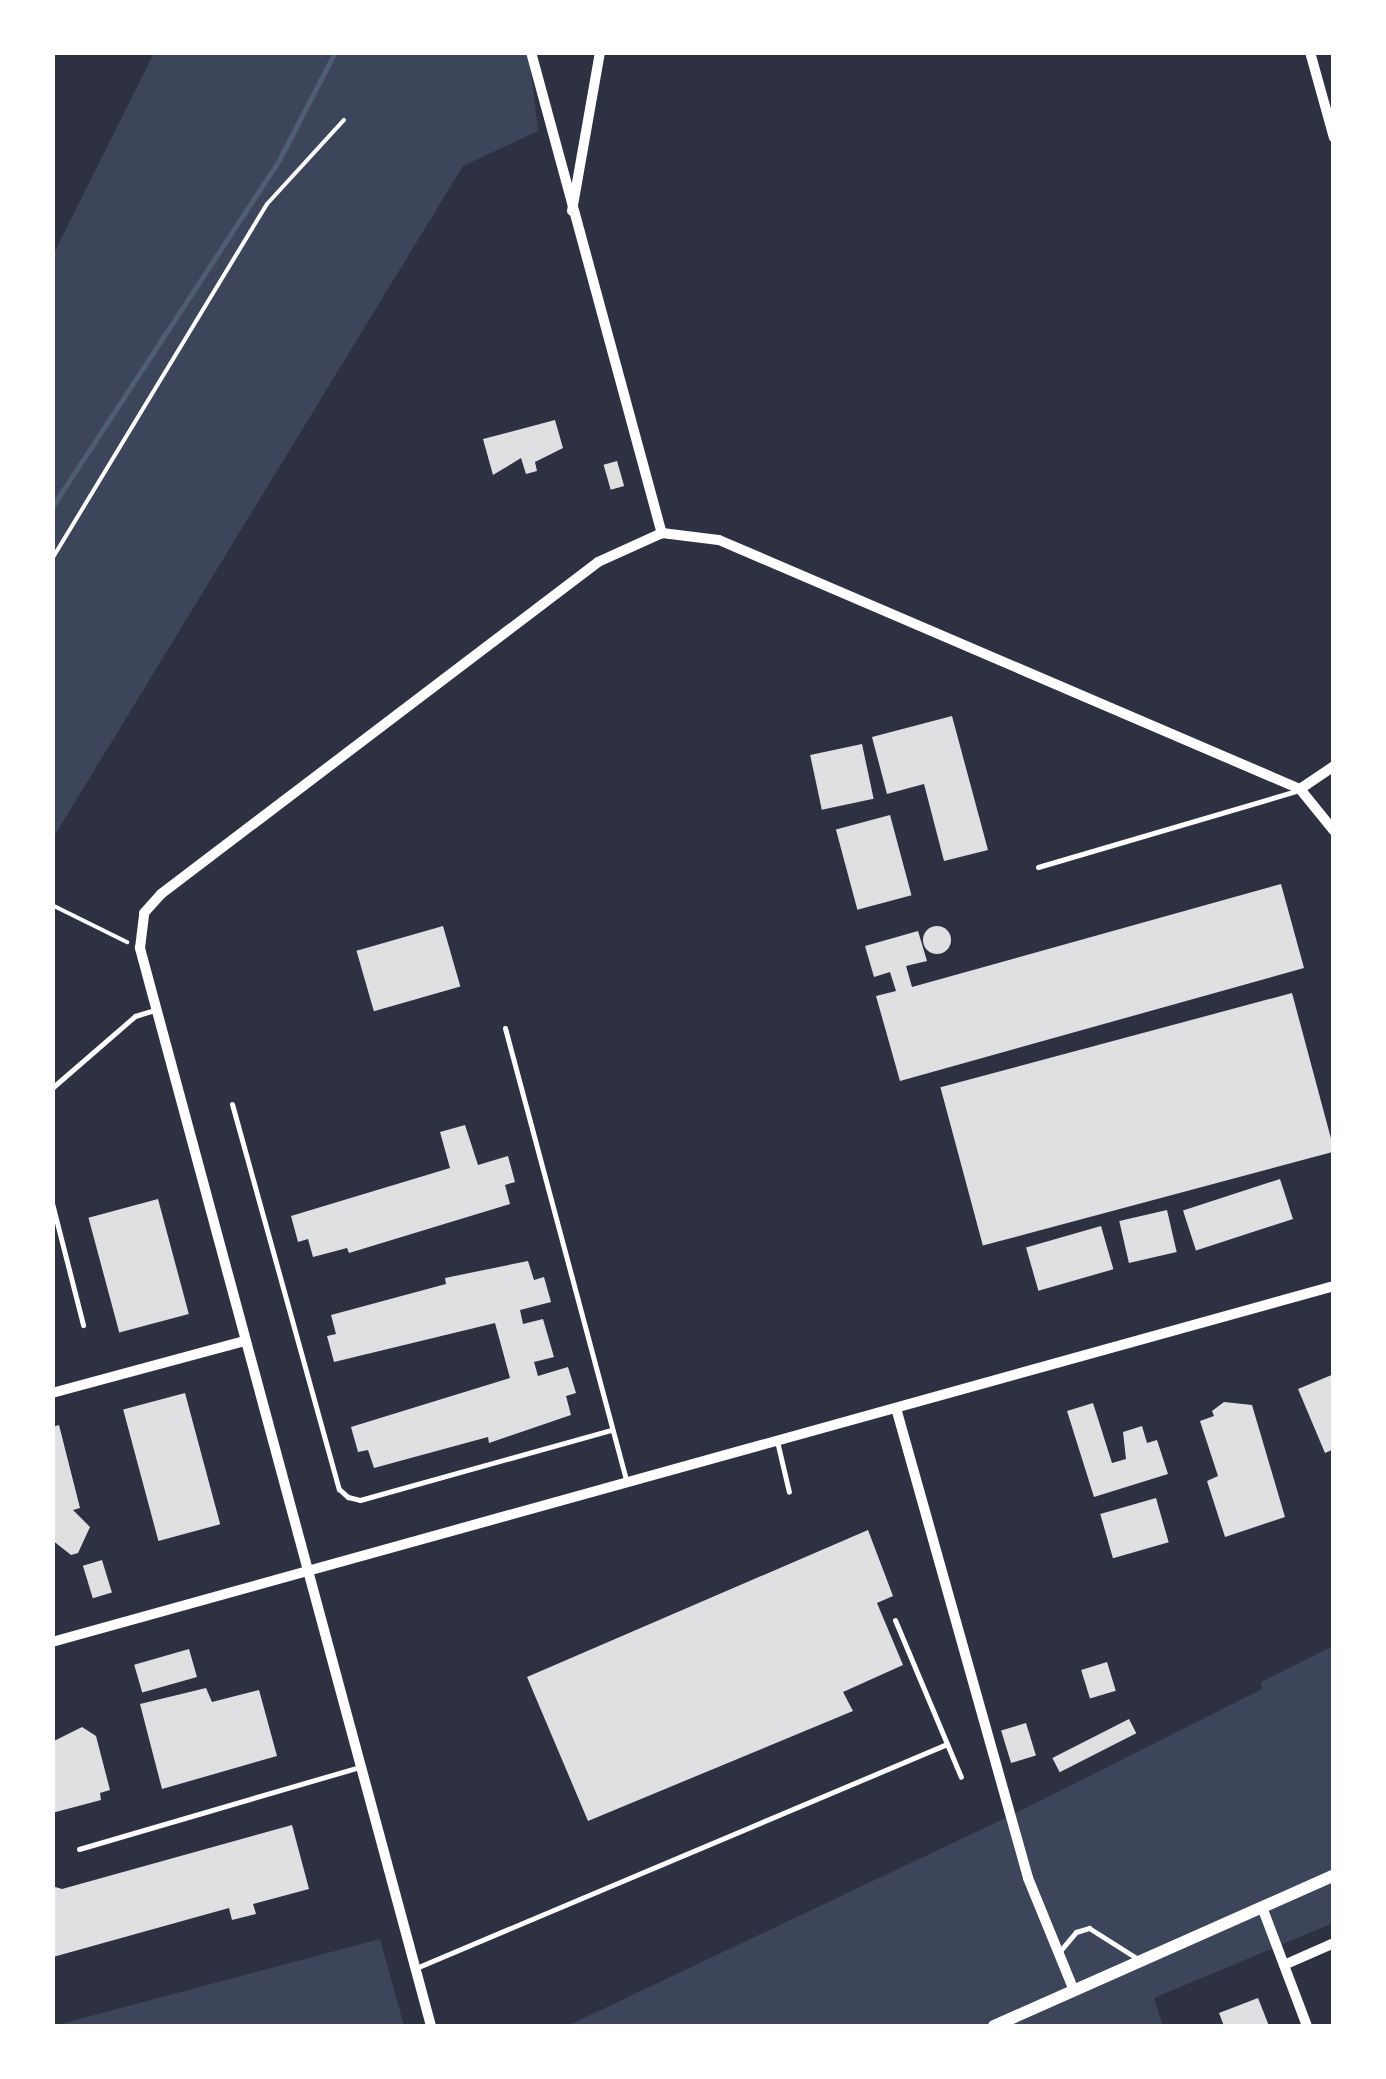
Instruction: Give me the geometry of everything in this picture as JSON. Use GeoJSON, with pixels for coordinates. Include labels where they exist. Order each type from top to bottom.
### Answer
{"type":"FeatureCollection","features":[{"type":"Feature","properties":{"kind":"street"},"geometry":{"type":"LineString","coordinates":[[531,52],[571,217],[662,534]]}},
{"type":"Feature","properties":{"kind":"street"},"geometry":{"type":"LineString","coordinates":[[571,217],[600,52]]}},
{"type":"Feature","properties":{"kind":"street"},"geometry":{"type":"LineString","coordinates":[[1310,52],[1334,138]]}},
{"type":"Feature","properties":{"kind":"street"},"geometry":{"type":"LineString","coordinates":[[431,2026],[140,948],[139,927],[161,894],[598,562],[662,534],[720,540],[1300,789],[1334,830]]}},
{"type":"Feature","properties":{"kind":"street"},"geometry":{"type":"LineString","coordinates":[[1300,789],[1334,766]]}},
{"type":"Feature","properties":{"kind":"street"},"geometry":{"type":"LineString","coordinates":[[52,1642],[1334,1286]]}},
{"type":"Feature","properties":{"kind":"street"},"geometry":{"type":"LineString","coordinates":[[52,1393],[245,1341]]}},
{"type":"Feature","properties":{"kind":"street"},"geometry":{"type":"LineString","coordinates":[[896,1408],[1028,1878],[1074,1991]]}},
{"type":"Feature","properties":{"kind":"street"},"geometry":{"type":"LineString","coordinates":[[994,2026],[1334,1874]]}},
{"type":"Feature","properties":{"kind":"street"},"geometry":{"type":"LineString","coordinates":[[1262,1907],[1307,2026]]}},
{"type":"Feature","properties":{"kind":"street"},"geometry":{"type":"LineString","coordinates":[[1284,1966],[1334,1943]]}},
{"type":"Feature","properties":{"kind":"lane"},"geometry":{"type":"LineString","coordinates":[[1038,866],[1300,789]]}},
{"type":"Feature","properties":{"kind":"lane"},"geometry":{"type":"LineString","coordinates":[[52,1088],[135,1016],[158,1010]]}},
{"type":"Feature","properties":{"kind":"lane"},"geometry":{"type":"LineString","coordinates":[[505,1028],[627,1482]]}},
{"type":"Feature","properties":{"kind":"lane"},"geometry":{"type":"LineString","coordinates":[[232,1104],[340,1489],[348,1497],[360,1500],[611,1430]]}},
{"type":"Feature","properties":{"kind":"lane"},"geometry":{"type":"LineString","coordinates":[[52,1203],[84,1325]]}},
{"type":"Feature","properties":{"kind":"lane"},"geometry":{"type":"LineString","coordinates":[[778,1441],[788,1492]]}},
{"type":"Feature","properties":{"kind":"lane"},"geometry":{"type":"LineString","coordinates":[[895,1620],[961,1777]]}},
{"type":"Feature","properties":{"kind":"lane"},"geometry":{"type":"LineString","coordinates":[[416,1968],[947,1744]]}},
{"type":"Feature","properties":{"kind":"lane"},"geometry":{"type":"LineString","coordinates":[[79,1849],[362,1766]]}},
{"type":"Feature","properties":{"kind":"lane"},"geometry":{"type":"LineString","coordinates":[[1060,1952],[1076,1932],[1089,1928],[1105,1932],[1140,1961]]}},
{"type":"Feature","properties":{"kind":"path"},"geometry":{"type":"LineString","coordinates":[[52,559],[266,204],[344,120]]}},
{"type":"Feature","properties":{"kind":"path"},"geometry":{"type":"LineString","coordinates":[[52,904],[140,948]]}},
{"type":"Feature","properties":{"kind":"shaded area"},"geometry":{"type":"Polygon","coordinates":[[[154,53],[529,53],[538,131],[463,166],[53,838],[52,257],[154,53]]]}},
{"type":"Feature","properties":{"kind":"shaded area"},"geometry":{"type":"Polygon","coordinates":[[[1333,1646],[1333,1923],[1154,1998],[1163,2026],[567,2026],[1020,1811],[1262,1689],[1261,1682],[1333,1646]]]}},
{"type":"Feature","properties":{"kind":"shaded area"},"geometry":{"type":"Polygon","coordinates":[[[380,1939],[404,2026],[53,2026],[380,1939]]]}},
{"type":"Feature","properties":{"kind":"building"},"geometry":{"type":"Polygon","coordinates":[[[555,420],[563,448],[535,462],[537,471],[526,474],[521,458],[493,475],[483,439],[555,420]]]}},
{"type":"Feature","properties":{"kind":"building"},"geometry":{"type":"Polygon","coordinates":[[[617,461],[624,486],[611,490],[604,465],[617,461]]]}},
{"type":"Feature","properties":{"kind":"building"},"geometry":{"type":"Polygon","coordinates":[[[952,716],[988,850],[944,861],[924,784],[887,794],[872,737],[952,716]]]}},
{"type":"Feature","properties":{"kind":"building"},"geometry":{"type":"Polygon","coordinates":[[[862,744],[874,799],[822,810],[810,755],[862,744]]]}},
{"type":"Feature","properties":{"kind":"building"},"geometry":{"type":"Polygon","coordinates":[[[890,815],[911,895],[857,910],[836,829],[890,815]]]}},
{"type":"Feature","properties":{"kind":"building"},"geometry":{"type":"Polygon","coordinates":[[[1281,884],[1304,968],[900,1081],[876,996],[896,991],[890,972],[874,977],[865,946],[918,931],[927,961],[906,966],[912,987],[1281,884]]]}},
{"type":"Feature","properties":{"kind":"building"},"geometry":{"type":"Polygon","coordinates":[[[443,926],[460,987],[374,1011],[356,951],[443,926]]]}},
{"type":"Feature","properties":{"kind":"building"},"geometry":{"type":"Polygon","coordinates":[[[937,926],[947,930],[951,940],[947,950],[937,954],[927,950],[923,940],[927,930],[937,926]]]}},
{"type":"Feature","properties":{"kind":"building"},"geometry":{"type":"Polygon","coordinates":[[[1292,993],[1334,1152],[983,1246],[940,1087],[1292,993]]]}},
{"type":"Feature","properties":{"kind":"building"},"geometry":{"type":"Polygon","coordinates":[[[465,1125],[478,1165],[508,1156],[515,1182],[505,1185],[510,1204],[349,1253],[347,1248],[313,1257],[308,1239],[298,1242],[291,1216],[450,1168],[440,1132],[465,1125]]]}},
{"type":"Feature","properties":{"kind":"building"},"geometry":{"type":"Polygon","coordinates":[[[1280,1179],[1293,1219],[1196,1250],[1183,1211],[1280,1179]]]}},
{"type":"Feature","properties":{"kind":"building"},"geometry":{"type":"Polygon","coordinates":[[[158,1199],[189,1314],[119,1333],[88,1218],[158,1199]]]}},
{"type":"Feature","properties":{"kind":"building"},"geometry":{"type":"Polygon","coordinates":[[[1167,1210],[1177,1252],[1129,1263],[1119,1221],[1167,1210]]]}},
{"type":"Feature","properties":{"kind":"building"},"geometry":{"type":"Polygon","coordinates":[[[1101,1226],[1113,1269],[1038,1291],[1026,1247],[1101,1226]]]}},
{"type":"Feature","properties":{"kind":"building"},"geometry":{"type":"Polygon","coordinates":[[[528,1261],[534,1280],[544,1277],[551,1302],[520,1310],[523,1324],[543,1319],[554,1357],[534,1362],[538,1376],[568,1367],[576,1393],[566,1396],[571,1415],[489,1443],[488,1437],[374,1468],[368,1450],[358,1452],[351,1427],[510,1378],[495,1323],[334,1362],[327,1336],[336,1334],[331,1315],[446,1284],[445,1278],[528,1261]]]}},
{"type":"Feature","properties":{"kind":"building"},"geometry":{"type":"Polygon","coordinates":[[[1334,1374],[1334,1449],[1325,1453],[1298,1389],[1334,1374]]]}},
{"type":"Feature","properties":{"kind":"building"},"geometry":{"type":"Polygon","coordinates":[[[185,1393],[220,1524],[158,1541],[123,1410],[185,1393]]]}},
{"type":"Feature","properties":{"kind":"building"},"geometry":{"type":"Polygon","coordinates":[[[1224,1402],[1252,1405],[1285,1517],[1225,1537],[1207,1481],[1218,1476],[1200,1421],[1214,1416],[1212,1411],[1224,1402]]]}},
{"type":"Feature","properties":{"kind":"building"},"geometry":{"type":"Polygon","coordinates":[[[1093,1403],[1112,1463],[1126,1459],[1123,1432],[1142,1426],[1147,1443],[1157,1440],[1168,1474],[1094,1497],[1067,1411],[1093,1403]]]}},
{"type":"Feature","properties":{"kind":"building"},"geometry":{"type":"Polygon","coordinates":[[[59,1425],[80,1508],[73,1510],[90,1527],[78,1553],[71,1555],[52,1540],[52,1427],[59,1425]]]}},
{"type":"Feature","properties":{"kind":"building"},"geometry":{"type":"Polygon","coordinates":[[[1156,1498],[1169,1542],[1113,1558],[1100,1514],[1156,1498]]]}},
{"type":"Feature","properties":{"kind":"building"},"geometry":{"type":"Polygon","coordinates":[[[868,1530],[893,1596],[877,1603],[903,1665],[843,1692],[853,1711],[588,1821],[527,1677],[868,1530]]]}},
{"type":"Feature","properties":{"kind":"building"},"geometry":{"type":"Polygon","coordinates":[[[102,1560],[112,1593],[93,1598],[83,1566],[102,1560]]]}},
{"type":"Feature","properties":{"kind":"building"},"geometry":{"type":"Polygon","coordinates":[[[189,1649],[197,1677],[142,1693],[134,1665],[189,1649]]]}},
{"type":"Feature","properties":{"kind":"building"},"geometry":{"type":"Polygon","coordinates":[[[1107,1662],[1116,1691],[1090,1699],[1081,1670],[1107,1662]]]}},
{"type":"Feature","properties":{"kind":"building"},"geometry":{"type":"Polygon","coordinates":[[[206,1688],[212,1702],[259,1690],[277,1756],[162,1789],[140,1704],[206,1688]]]}},
{"type":"Feature","properties":{"kind":"building"},"geometry":{"type":"Polygon","coordinates":[[[1129,1719],[1136,1733],[1060,1772],[1052,1758],[1129,1719]]]}},
{"type":"Feature","properties":{"kind":"building"},"geometry":{"type":"Polygon","coordinates":[[[1026,1723],[1036,1756],[1011,1763],[1001,1731],[1026,1723]]]}},
{"type":"Feature","properties":{"kind":"building"},"geometry":{"type":"Polygon","coordinates":[[[82,1727],[96,1736],[110,1790],[100,1793],[101,1800],[52,1813],[52,1742],[82,1727]]]}},
{"type":"Feature","properties":{"kind":"building"},"geometry":{"type":"Polygon","coordinates":[[[292,1825],[309,1889],[253,1904],[256,1914],[232,1920],[229,1908],[53,1957],[52,1886],[62,1889],[292,1825]]]}},
{"type":"Feature","properties":{"kind":"building"},"geometry":{"type":"Polygon","coordinates":[[[1258,1998],[1269,2026],[1224,2026],[1219,2013],[1258,1998]]]}},
{"type":"Feature","properties":{"kind":"waterway"},"geometry":{"type":"LineString","coordinates":[[52,507],[280,158],[335,52]]}}]}
